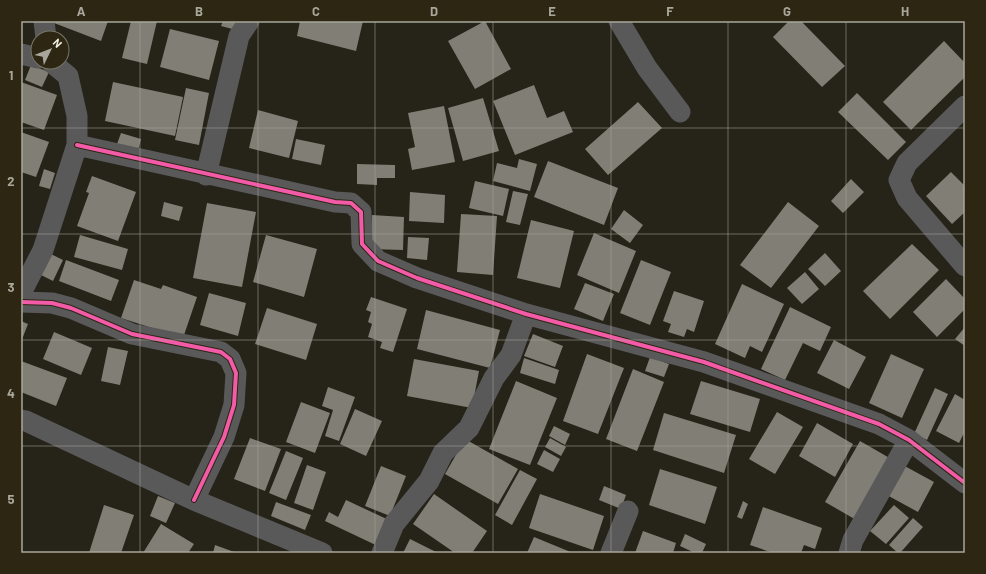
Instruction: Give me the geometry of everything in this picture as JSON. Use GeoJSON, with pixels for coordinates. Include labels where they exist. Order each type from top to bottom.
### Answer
{"type":"FeatureCollection","features":[{"type":"Feature","properties":{"kind":"street"},"geometry":{"type":"LineString","coordinates":[[206,174],[239,36],[249,21]]}},
{"type":"Feature","properties":{"kind":"street"},"geometry":{"type":"LineString","coordinates":[[619,21],[647,68],[680,112]]}},
{"type":"Feature","properties":{"kind":"street"},"geometry":{"type":"LineString","coordinates":[[21,293],[43,250],[77,145],[77,116],[68,76],[61,70]]}},
{"type":"Feature","properties":{"kind":"street"},"geometry":{"type":"LineString","coordinates":[[965,106],[907,163],[899,180],[907,198],[965,266]]}},
{"type":"Feature","properties":{"kind":"street"},"geometry":{"type":"LineString","coordinates":[[77,145],[335,202],[351,203],[360,212],[362,244],[378,262],[417,278],[526,314],[704,362],[879,424],[909,440],[965,483]]}},
{"type":"Feature","properties":{"kind":"street"},"geometry":{"type":"LineString","coordinates":[[21,302],[52,303],[72,308],[132,334],[222,352],[230,359],[236,373],[234,405],[224,437],[194,500]]}},
{"type":"Feature","properties":{"kind":"street"},"geometry":{"type":"LineString","coordinates":[[382,553],[394,524],[429,481],[443,453],[469,428],[494,378],[511,355],[526,314]]}},
{"type":"Feature","properties":{"kind":"street"},"geometry":{"type":"LineString","coordinates":[[21,420],[194,500],[322,553]]}},
{"type":"Feature","properties":{"kind":"street"},"geometry":{"type":"LineString","coordinates":[[849,553],[853,540],[909,440]]}},
{"type":"Feature","properties":{"kind":"street"},"geometry":{"type":"LineString","coordinates":[[611,553],[628,511]]}},
{"type":"Feature","properties":{"kind":"building"},"geometry":{"type":"Polygon","coordinates":[[[55,21],[108,21],[101,41],[54,23],[55,21]]]}},
{"type":"Feature","properties":{"kind":"building"},"geometry":{"type":"Polygon","coordinates":[[[131,21],[157,21],[147,64],[122,58],[131,21]]]}},
{"type":"Feature","properties":{"kind":"building"},"geometry":{"type":"Polygon","coordinates":[[[223,21],[239,21],[236,30],[221,26],[223,21]]]}},
{"type":"Feature","properties":{"kind":"building"},"geometry":{"type":"Polygon","coordinates":[[[300,21],[363,21],[356,51],[297,36],[300,21]]]}},
{"type":"Feature","properties":{"kind":"building"},"geometry":{"type":"Polygon","coordinates":[[[485,21],[511,69],[475,89],[448,41],[485,21]]]}},
{"type":"Feature","properties":{"kind":"building"},"geometry":{"type":"Polygon","coordinates":[[[789,21],[801,21],[845,66],[822,87],[773,37],[789,21]]]}},
{"type":"Feature","properties":{"kind":"building"},"geometry":{"type":"Polygon","coordinates":[[[170,29],[219,41],[209,80],[160,67],[170,29]]]}},
{"type":"Feature","properties":{"kind":"building"},"geometry":{"type":"Polygon","coordinates":[[[944,41],[965,63],[965,77],[911,130],[883,102],[944,41]]]}},
{"type":"Feature","properties":{"kind":"building"},"geometry":{"type":"Polygon","coordinates":[[[30,68],[30,70],[44,70],[49,72],[42,87],[25,80],[30,68]]]}},
{"type":"Feature","properties":{"kind":"building"},"geometry":{"type":"Polygon","coordinates":[[[21,82],[57,95],[44,130],[21,122],[21,82]]]}},
{"type":"Feature","properties":{"kind":"building"},"geometry":{"type":"Polygon","coordinates":[[[113,82],[183,97],[175,136],[105,121],[113,82]]]}},
{"type":"Feature","properties":{"kind":"building"},"geometry":{"type":"Polygon","coordinates":[[[534,85],[547,118],[564,111],[573,132],[515,155],[493,101],[534,85]]]}},
{"type":"Feature","properties":{"kind":"building"},"geometry":{"type":"Polygon","coordinates":[[[186,88],[209,93],[199,145],[175,140],[186,88]]]}},
{"type":"Feature","properties":{"kind":"building"},"geometry":{"type":"Polygon","coordinates":[[[857,93],[906,142],[888,160],[838,112],[857,93]]]}},
{"type":"Feature","properties":{"kind":"building"},"geometry":{"type":"Polygon","coordinates":[[[483,98],[499,151],[463,161],[448,108],[483,98]]]}},
{"type":"Feature","properties":{"kind":"building"},"geometry":{"type":"Polygon","coordinates":[[[638,102],[662,128],[608,175],[585,149],[638,102]]]}},
{"type":"Feature","properties":{"kind":"building"},"geometry":{"type":"Polygon","coordinates":[[[444,106],[455,162],[412,170],[408,149],[415,147],[408,113],[444,106]]]}},
{"type":"Feature","properties":{"kind":"building"},"geometry":{"type":"Polygon","coordinates":[[[258,110],[298,121],[289,158],[249,148],[258,110]]]}},
{"type":"Feature","properties":{"kind":"building"},"geometry":{"type":"Polygon","coordinates":[[[21,132],[49,142],[36,177],[21,172],[21,132]]]}},
{"type":"Feature","properties":{"kind":"building"},"geometry":{"type":"Polygon","coordinates":[[[121,133],[141,139],[138,151],[117,144],[121,133]]]}},
{"type":"Feature","properties":{"kind":"building"},"geometry":{"type":"Polygon","coordinates":[[[296,139],[325,145],[321,165],[292,159],[296,139]]]}},
{"type":"Feature","properties":{"kind":"building"},"geometry":{"type":"Polygon","coordinates":[[[519,159],[537,164],[530,191],[493,181],[497,163],[517,168],[519,159]]]}},
{"type":"Feature","properties":{"kind":"building"},"geometry":{"type":"Polygon","coordinates":[[[548,161],[618,188],[604,225],[534,197],[548,161]]]}},
{"type":"Feature","properties":{"kind":"building"},"geometry":{"type":"Polygon","coordinates":[[[357,164],[395,165],[395,178],[377,178],[377,185],[357,184],[357,164]]]}},
{"type":"Feature","properties":{"kind":"building"},"geometry":{"type":"Polygon","coordinates":[[[44,169],[55,173],[50,189],[39,186],[44,169]]]}},
{"type":"Feature","properties":{"kind":"building"},"geometry":{"type":"Polygon","coordinates":[[[951,172],[965,186],[965,212],[952,224],[926,196],[951,172]]]}},
{"type":"Feature","properties":{"kind":"building"},"geometry":{"type":"Polygon","coordinates":[[[92,176],[136,192],[118,241],[77,226],[89,193],[86,192],[92,176]]]}},
{"type":"Feature","properties":{"kind":"building"},"geometry":{"type":"Polygon","coordinates":[[[851,179],[864,192],[843,213],[831,201],[851,179]]]}},
{"type":"Feature","properties":{"kind":"building"},"geometry":{"type":"Polygon","coordinates":[[[475,181],[509,189],[503,216],[469,208],[475,181]]]}},
{"type":"Feature","properties":{"kind":"building"},"geometry":{"type":"Polygon","coordinates":[[[513,191],[528,194],[520,225],[506,222],[513,191]]]}},
{"type":"Feature","properties":{"kind":"building"},"geometry":{"type":"Polygon","coordinates":[[[410,192],[445,195],[444,223],[409,221],[410,192]]]}},
{"type":"Feature","properties":{"kind":"building"},"geometry":{"type":"Polygon","coordinates":[[[164,202],[183,207],[179,221],[161,216],[164,202]]]}},
{"type":"Feature","properties":{"kind":"building"},"geometry":{"type":"Polygon","coordinates":[[[788,202],[819,226],[771,288],[740,265],[788,202]]]}},
{"type":"Feature","properties":{"kind":"building"},"geometry":{"type":"Polygon","coordinates":[[[207,203],[256,212],[242,287],[193,278],[207,203]]]}},
{"type":"Feature","properties":{"kind":"building"},"geometry":{"type":"Polygon","coordinates":[[[624,210],[643,225],[630,243],[611,229],[624,210]]]}},
{"type":"Feature","properties":{"kind":"building"},"geometry":{"type":"Polygon","coordinates":[[[461,214],[497,216],[493,275],[457,272],[461,214]]]}},
{"type":"Feature","properties":{"kind":"building"},"geometry":{"type":"Polygon","coordinates":[[[372,215],[404,217],[403,250],[370,249],[372,215]]]}},
{"type":"Feature","properties":{"kind":"building"},"geometry":{"type":"Polygon","coordinates":[[[531,220],[574,231],[560,288],[517,278],[531,220]]]}},
{"type":"Feature","properties":{"kind":"building"},"geometry":{"type":"Polygon","coordinates":[[[594,233],[636,251],[619,293],[577,275],[594,233]]]}},
{"type":"Feature","properties":{"kind":"building"},"geometry":{"type":"Polygon","coordinates":[[[80,235],[128,249],[122,270],[74,257],[80,235]]]}},
{"type":"Feature","properties":{"kind":"building"},"geometry":{"type":"Polygon","coordinates":[[[266,235],[317,249],[304,297],[253,282],[266,235]]]}},
{"type":"Feature","properties":{"kind":"building"},"geometry":{"type":"Polygon","coordinates":[[[408,237],[429,238],[427,260],[407,258],[408,237]]]}},
{"type":"Feature","properties":{"kind":"building"},"geometry":{"type":"Polygon","coordinates":[[[912,244],[939,270],[890,319],[863,291],[912,244]]]}},
{"type":"Feature","properties":{"kind":"building"},"geometry":{"type":"Polygon","coordinates":[[[47,252],[63,260],[53,281],[37,273],[47,252]]]}},
{"type":"Feature","properties":{"kind":"building"},"geometry":{"type":"Polygon","coordinates":[[[825,253],[841,271],[825,286],[808,269],[825,253]]]}},
{"type":"Feature","properties":{"kind":"building"},"geometry":{"type":"Polygon","coordinates":[[[66,260],[119,280],[111,301],[59,281],[66,260]]]}},
{"type":"Feature","properties":{"kind":"building"},"geometry":{"type":"Polygon","coordinates":[[[641,260],[671,272],[650,325],[620,313],[641,260]]]}},
{"type":"Feature","properties":{"kind":"building"},"geometry":{"type":"Polygon","coordinates":[[[805,272],[819,289],[802,304],[787,288],[805,272]]]}},
{"type":"Feature","properties":{"kind":"building"},"geometry":{"type":"Polygon","coordinates":[[[946,279],[965,299],[965,309],[937,337],[913,312],[946,279]]]}},
{"type":"Feature","properties":{"kind":"building"},"geometry":{"type":"Polygon","coordinates":[[[134,280],[161,289],[163,285],[197,297],[183,338],[121,318],[134,280]]]}},
{"type":"Feature","properties":{"kind":"building"},"geometry":{"type":"Polygon","coordinates":[[[585,283],[614,294],[603,321],[574,309],[585,283]]]}},
{"type":"Feature","properties":{"kind":"building"},"geometry":{"type":"Polygon","coordinates":[[[742,284],[784,304],[762,352],[750,346],[745,358],[715,344],[742,284]]]}},
{"type":"Feature","properties":{"kind":"building"},"geometry":{"type":"Polygon","coordinates":[[[674,291],[704,301],[694,332],[687,329],[684,337],[668,332],[671,324],[663,321],[674,291]]]}},
{"type":"Feature","properties":{"kind":"building"},"geometry":{"type":"Polygon","coordinates":[[[209,293],[246,303],[238,336],[200,325],[209,293]]]}},
{"type":"Feature","properties":{"kind":"building"},"geometry":{"type":"Polygon","coordinates":[[[371,297],[407,309],[393,352],[380,348],[382,342],[368,337],[372,324],[368,322],[371,312],[366,310],[371,297]]]}},
{"type":"Feature","properties":{"kind":"building"},"geometry":{"type":"Polygon","coordinates":[[[790,307],[831,327],[820,351],[803,343],[785,380],[761,369],[790,307]]]}},
{"type":"Feature","properties":{"kind":"building"},"geometry":{"type":"Polygon","coordinates":[[[267,308],[317,324],[306,360],[255,344],[267,308]]]}},
{"type":"Feature","properties":{"kind":"building"},"geometry":{"type":"Polygon","coordinates":[[[426,310],[500,330],[490,368],[417,349],[426,310]]]}},
{"type":"Feature","properties":{"kind":"building"},"geometry":{"type":"Polygon","coordinates":[[[21,321],[28,324],[21,342],[21,321]]]}},
{"type":"Feature","properties":{"kind":"building"},"geometry":{"type":"Polygon","coordinates":[[[965,327],[965,346],[955,339],[965,327]]]}},
{"type":"Feature","properties":{"kind":"building"},"geometry":{"type":"Polygon","coordinates":[[[54,332],[92,348],[81,375],[43,359],[54,332]]]}},
{"type":"Feature","properties":{"kind":"building"},"geometry":{"type":"Polygon","coordinates":[[[533,334],[563,346],[555,367],[524,356],[533,334]]]}},
{"type":"Feature","properties":{"kind":"building"},"geometry":{"type":"Polygon","coordinates":[[[834,340],[866,357],[849,389],[817,373],[834,340]]]}},
{"type":"Feature","properties":{"kind":"building"},"geometry":{"type":"Polygon","coordinates":[[[108,347],[128,351],[120,385],[101,381],[108,347]]]}},
{"type":"Feature","properties":{"kind":"building"},"geometry":{"type":"Polygon","coordinates":[[[587,354],[624,368],[598,434],[563,421],[587,354]]]}},
{"type":"Feature","properties":{"kind":"building"},"geometry":{"type":"Polygon","coordinates":[[[891,354],[924,369],[902,418],[869,403],[891,354]]]}},
{"type":"Feature","properties":{"kind":"building"},"geometry":{"type":"Polygon","coordinates":[[[650,357],[669,364],[664,377],[645,371],[650,357]]]}},
{"type":"Feature","properties":{"kind":"building"},"geometry":{"type":"Polygon","coordinates":[[[524,358],[559,370],[555,384],[520,373],[524,358]]]}},
{"type":"Feature","properties":{"kind":"building"},"geometry":{"type":"Polygon","coordinates":[[[414,359],[479,371],[472,408],[407,396],[414,359]]]}},
{"type":"Feature","properties":{"kind":"building"},"geometry":{"type":"Polygon","coordinates":[[[21,361],[67,378],[56,406],[21,392],[21,361]]]}},
{"type":"Feature","properties":{"kind":"building"},"geometry":{"type":"Polygon","coordinates":[[[633,369],[664,382],[637,451],[606,439],[633,369]]]}},
{"type":"Feature","properties":{"kind":"building"},"geometry":{"type":"Polygon","coordinates":[[[516,381],[557,398],[530,465],[489,449],[516,381]]]}},
{"type":"Feature","properties":{"kind":"building"},"geometry":{"type":"Polygon","coordinates":[[[701,381],[760,399],[750,432],[690,414],[701,381]]]}},
{"type":"Feature","properties":{"kind":"building"},"geometry":{"type":"Polygon","coordinates":[[[328,387],[355,397],[339,441],[325,436],[333,410],[322,406],[328,387]]]}},
{"type":"Feature","properties":{"kind":"building"},"geometry":{"type":"Polygon","coordinates":[[[935,388],[948,394],[927,440],[914,434],[935,388]]]}},
{"type":"Feature","properties":{"kind":"building"},"geometry":{"type":"Polygon","coordinates":[[[955,394],[965,400],[965,431],[959,443],[936,431],[955,394]]]}},
{"type":"Feature","properties":{"kind":"building"},"geometry":{"type":"Polygon","coordinates":[[[301,402],[330,413],[315,453],[286,442],[301,402]]]}},
{"type":"Feature","properties":{"kind":"building"},"geometry":{"type":"Polygon","coordinates":[[[355,409],[382,421],[366,456],[340,444],[355,409]]]}},
{"type":"Feature","properties":{"kind":"building"},"geometry":{"type":"Polygon","coordinates":[[[777,412],[803,427],[775,474],[749,459],[777,412]]]}},
{"type":"Feature","properties":{"kind":"building"},"geometry":{"type":"Polygon","coordinates":[[[664,413],[736,435],[724,473],[653,450],[664,413]]]}},
{"type":"Feature","properties":{"kind":"building"},"geometry":{"type":"Polygon","coordinates":[[[817,423],[853,444],[835,477],[799,456],[817,423]]]}},
{"type":"Feature","properties":{"kind":"building"},"geometry":{"type":"Polygon","coordinates":[[[554,426],[570,434],[565,445],[549,436],[554,426]]]}},
{"type":"Feature","properties":{"kind":"building"},"geometry":{"type":"Polygon","coordinates":[[[250,438],[281,449],[265,491],[234,479],[250,438]]]}},
{"type":"Feature","properties":{"kind":"building"},"geometry":{"type":"Polygon","coordinates":[[[550,438],[566,447],[561,456],[545,447],[550,438]]]}},
{"type":"Feature","properties":{"kind":"building"},"geometry":{"type":"Polygon","coordinates":[[[465,439],[518,469],[498,504],[445,474],[465,439]]]}},
{"type":"Feature","properties":{"kind":"building"},"geometry":{"type":"Polygon","coordinates":[[[860,441],[893,460],[858,521],[825,502],[860,441]]]}},
{"type":"Feature","properties":{"kind":"building"},"geometry":{"type":"Polygon","coordinates":[[[544,450],[560,459],[553,472],[537,464],[544,450]]]}},
{"type":"Feature","properties":{"kind":"building"},"geometry":{"type":"Polygon","coordinates":[[[286,451],[303,458],[286,500],[269,493],[286,451]]]}},
{"type":"Feature","properties":{"kind":"building"},"geometry":{"type":"Polygon","coordinates":[[[901,464],[934,482],[918,512],[885,494],[901,464]]]}},
{"type":"Feature","properties":{"kind":"building"},"geometry":{"type":"Polygon","coordinates":[[[307,465],[326,472],[313,510],[294,503],[307,465]]]}},
{"type":"Feature","properties":{"kind":"building"},"geometry":{"type":"Polygon","coordinates":[[[381,466],[406,476],[390,516],[365,506],[381,466]]]}},
{"type":"Feature","properties":{"kind":"building"},"geometry":{"type":"Polygon","coordinates":[[[660,469],[717,487],[705,524],[649,505],[660,469]]]}},
{"type":"Feature","properties":{"kind":"building"},"geometry":{"type":"Polygon","coordinates":[[[520,470],[537,479],[512,525],[495,515],[520,470]]]}},
{"type":"Feature","properties":{"kind":"building"},"geometry":{"type":"Polygon","coordinates":[[[604,486],[626,495],[621,509],[599,500],[604,486]]]}},
{"type":"Feature","properties":{"kind":"building"},"geometry":{"type":"Polygon","coordinates":[[[434,494],[487,531],[472,553],[455,553],[413,524],[434,494]]]}},
{"type":"Feature","properties":{"kind":"building"},"geometry":{"type":"Polygon","coordinates":[[[540,494],[604,516],[593,550],[529,528],[540,494]]]}},
{"type":"Feature","properties":{"kind":"building"},"geometry":{"type":"Polygon","coordinates":[[[158,496],[175,503],[166,523],[150,516],[158,496]]]}},
{"type":"Feature","properties":{"kind":"building"},"geometry":{"type":"Polygon","coordinates":[[[346,500],[393,522],[382,548],[325,521],[329,512],[338,517],[346,500]]]}},
{"type":"Feature","properties":{"kind":"building"},"geometry":{"type":"Polygon","coordinates":[[[743,501],[748,504],[742,519],[737,517],[743,501]]]}},
{"type":"Feature","properties":{"kind":"building"},"geometry":{"type":"Polygon","coordinates":[[[276,502],[311,515],[305,530],[271,516],[276,502]]]}},
{"type":"Feature","properties":{"kind":"building"},"geometry":{"type":"Polygon","coordinates":[[[104,505],[134,515],[121,553],[89,553],[104,505]]]}},
{"type":"Feature","properties":{"kind":"building"},"geometry":{"type":"Polygon","coordinates":[[[894,505],[909,518],[886,544],[870,531],[894,505]]]}},
{"type":"Feature","properties":{"kind":"building"},"geometry":{"type":"Polygon","coordinates":[[[763,507],[822,528],[815,549],[804,545],[801,553],[773,553],[750,545],[763,507]]]}},
{"type":"Feature","properties":{"kind":"building"},"geometry":{"type":"Polygon","coordinates":[[[913,518],[923,527],[900,553],[898,553],[889,545],[913,518]]]}},
{"type":"Feature","properties":{"kind":"building"},"geometry":{"type":"Polygon","coordinates":[[[161,524],[194,544],[188,553],[143,553],[161,524]]]}},
{"type":"Feature","properties":{"kind":"building"},"geometry":{"type":"Polygon","coordinates":[[[643,531],[676,543],[673,553],[635,553],[643,531]]]}},
{"type":"Feature","properties":{"kind":"building"},"geometry":{"type":"Polygon","coordinates":[[[685,534],[706,544],[702,553],[695,553],[680,546],[685,534]]]}},
{"type":"Feature","properties":{"kind":"building"},"geometry":{"type":"Polygon","coordinates":[[[534,537],[573,553],[527,553],[534,537]]]}},
{"type":"Feature","properties":{"kind":"building"},"geometry":{"type":"Polygon","coordinates":[[[410,539],[438,553],[403,553],[410,539]]]}},
{"type":"Feature","properties":{"kind":"building"},"geometry":{"type":"Polygon","coordinates":[[[215,545],[237,553],[213,553],[215,545]]]}},
{"type":"Feature","properties":{"kind":"cycle path"},"geometry":{"type":"LineString","coordinates":[[77,145],[335,202],[351,203],[361,212],[362,244],[378,261],[417,278],[526,314],[704,362],[879,424],[909,440],[965,483]]}},
{"type":"Feature","properties":{"kind":"cycle path"},"geometry":{"type":"LineString","coordinates":[[21,302],[52,303],[71,308],[132,334],[221,352],[230,359],[236,373],[234,405],[224,437],[194,500]]}}]}
